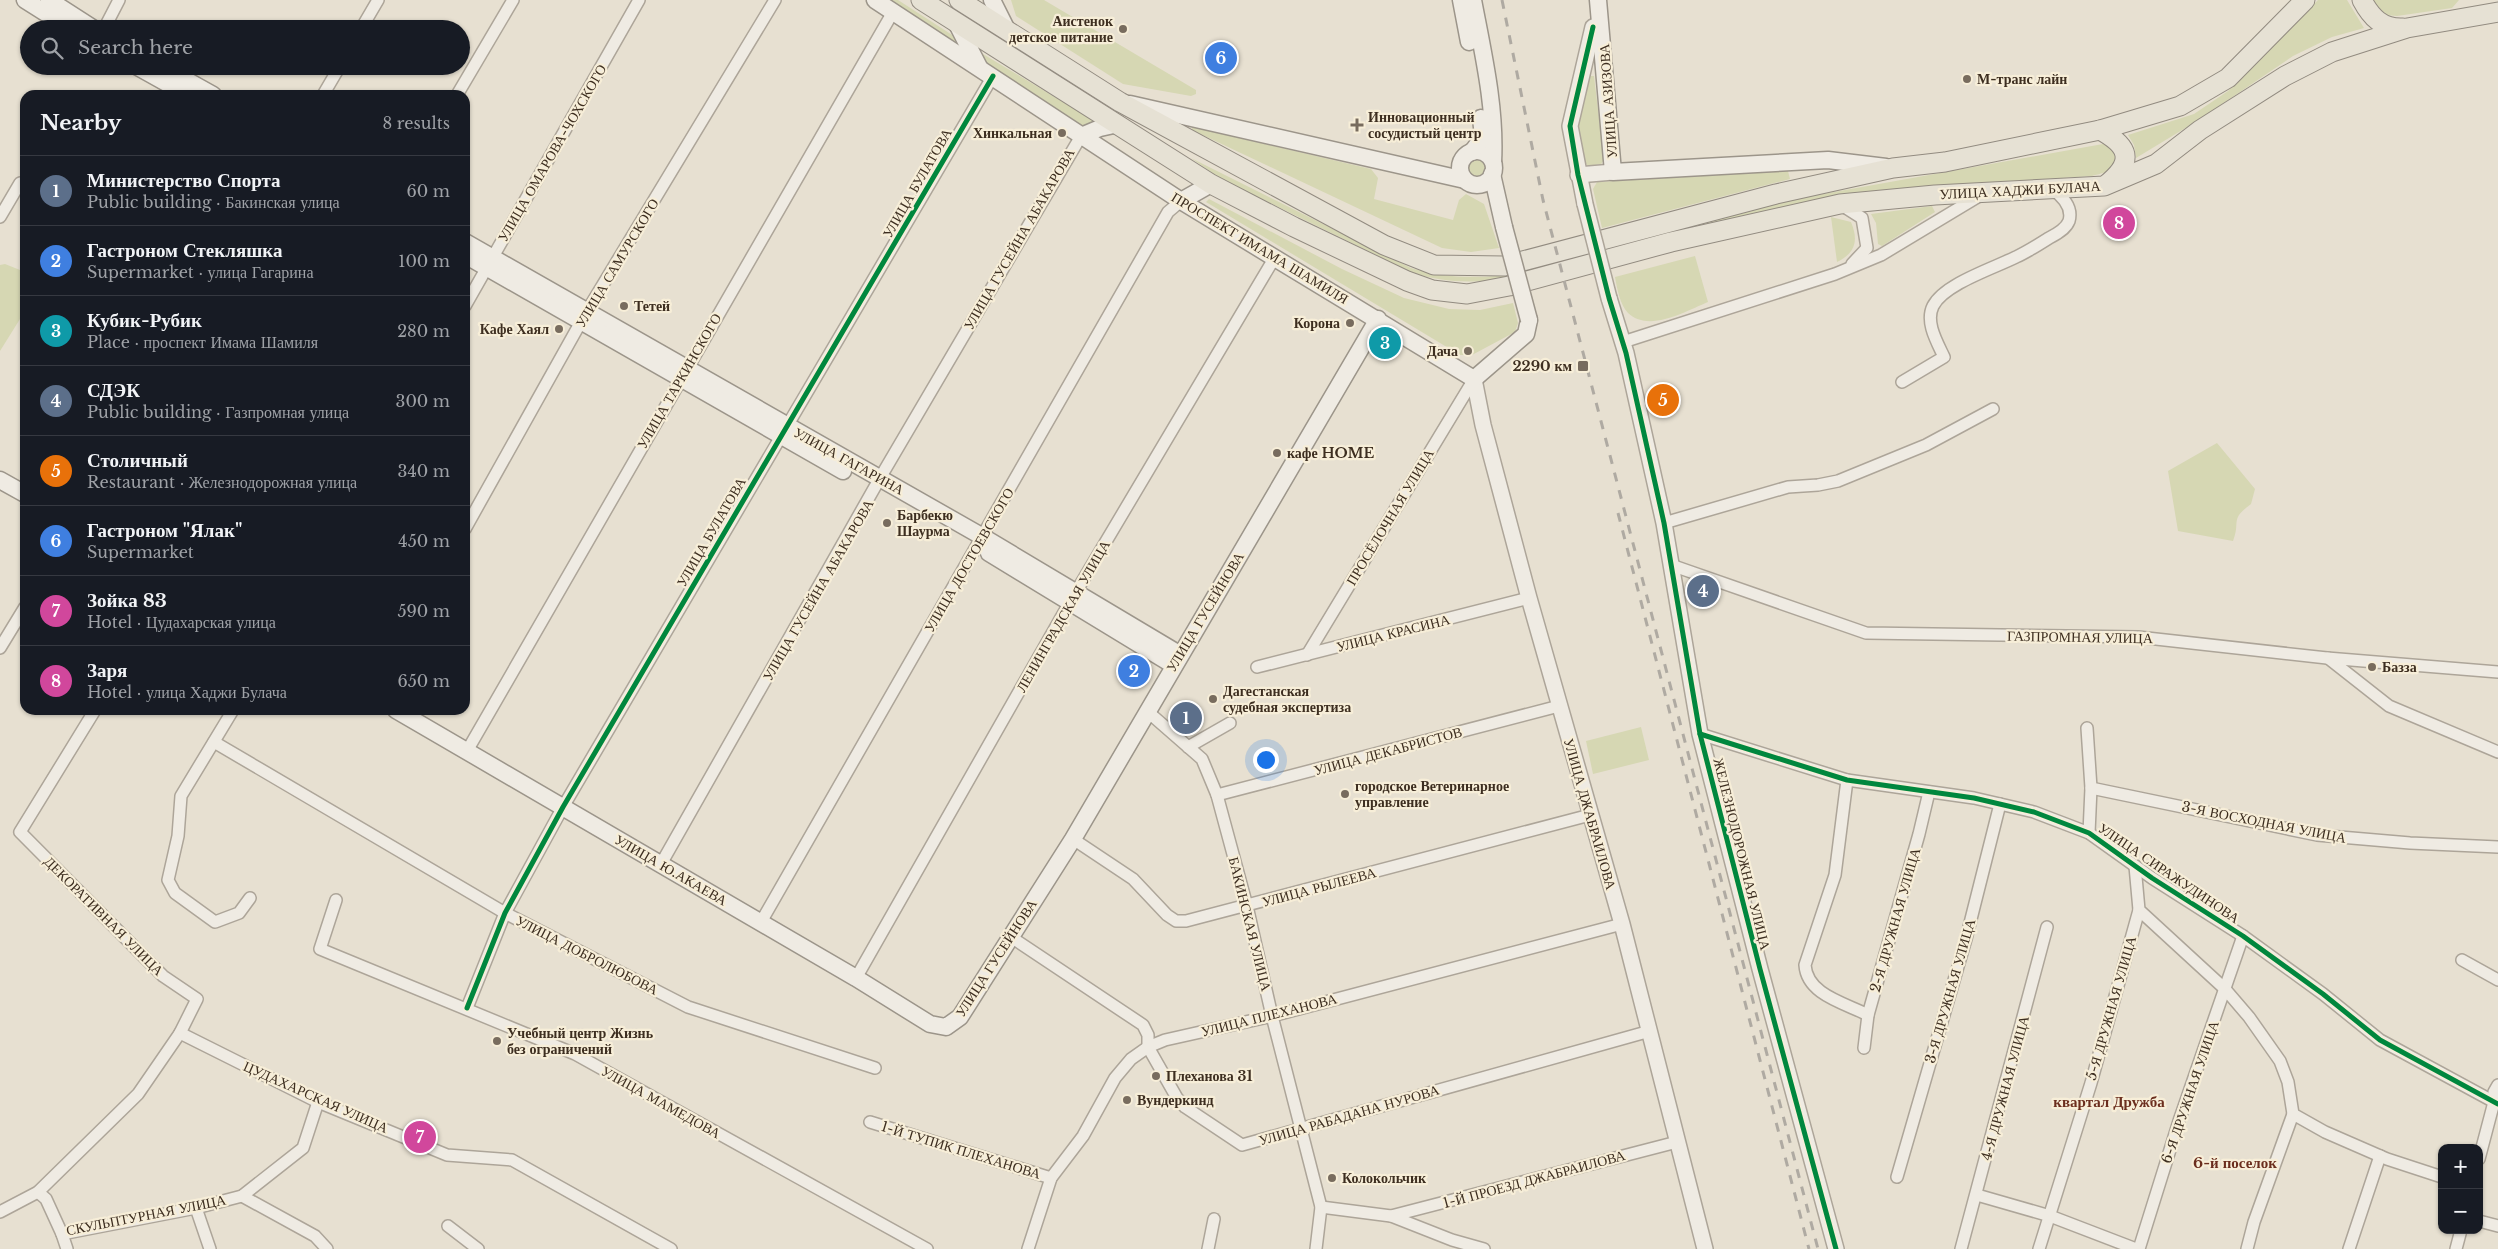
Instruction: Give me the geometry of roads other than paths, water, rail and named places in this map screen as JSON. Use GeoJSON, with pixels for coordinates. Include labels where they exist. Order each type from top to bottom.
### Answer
{"type":"FeatureCollection","features":[{"type":"Feature","properties":{"kind":"main road"},"geometry":{"type":"LineString","coordinates":[[25,0],[57,20]]}},
{"type":"Feature","properties":{"kind":"main road"},"geometry":{"type":"LineString","coordinates":[[48,0],[80,20]]}},
{"type":"Feature","properties":{"kind":"main road","name":"ПРОСПЕКТ ИМАМА ШАМИЛЯ"},"geometry":{"type":"LineString","coordinates":[[875,0],[1181,200],[1474,379]]}},
{"type":"Feature","properties":{"kind":"main road"},"geometry":{"type":"LineString","coordinates":[[921,0],[1211,184],[1181,200]]}},
{"type":"Feature","properties":{"kind":"main road"},"geometry":{"type":"LineString","coordinates":[[959,0],[1120,102],[1172,121],[1428,172],[1446,170],[1487,181],[1492,168]]}},
{"type":"Feature","properties":{"kind":"main road"},"geometry":{"type":"LineString","coordinates":[[992,0],[1007,30]]}},
{"type":"Feature","properties":{"kind":"main road"},"geometry":{"type":"LineString","coordinates":[[1462,0],[1478,87],[1483,136],[1472,152],[1463,158],[1467,176],[1499,208]]}},
{"type":"Feature","properties":{"kind":"main road"},"geometry":{"type":"LineString","coordinates":[[1473,0],[1488,81],[1494,146],[1492,168],[1499,208],[1529,320],[1526,334],[1474,379]]}},
{"type":"Feature","properties":{"kind":"main road","name":"УЛИЦА АЗИЗОВА"},"geometry":{"type":"LineString","coordinates":[[1590,0],[1598,27]]}},
{"type":"Feature","properties":{"kind":"main road","name":"УЛИЦА АЗИЗОВА"},"geometry":{"type":"LineString","coordinates":[[1598,0],[1598,27],[1613,172]]}},
{"type":"Feature","properties":{"kind":"main road"},"geometry":{"type":"LineString","coordinates":[[1172,121],[1393,248],[1434,265],[1504,266],[1776,194],[1893,168],[1945,162],[2100,130],[2180,106],[2228,78],[2305,0]]}},
{"type":"Feature","properties":{"kind":"main road"},"geometry":{"type":"LineString","coordinates":[[2362,0],[2374,19],[2382,24],[2393,28],[2407,28]]}},
{"type":"Feature","properties":{"kind":"main road","name":"УЛИЦА ХАДЖИ БУЛАЧА"},"geometry":{"type":"LineString","coordinates":[[1211,184],[1374,266],[1432,290],[1467,294],[1509,286],[1671,242],[1840,204],[1985,192],[2104,186],[2123,180],[2156,164],[2200,130],[2285,76],[2332,52],[2407,28],[2498,12]]}},
{"type":"Feature","properties":{"kind":"main road"},"geometry":{"type":"LineString","coordinates":[[957,24],[979,67]]}},
{"type":"Feature","properties":{"kind":"main road"},"geometry":{"type":"LineString","coordinates":[[152,75],[179,90]]}},
{"type":"Feature","properties":{"kind":"main road"},"geometry":{"type":"LineString","coordinates":[[177,75],[204,90]]}},
{"type":"Feature","properties":{"kind":"main road"},"geometry":{"type":"LineString","coordinates":[[1081,136],[1100,128],[1118,124]]}},
{"type":"Feature","properties":{"kind":"main road"},"geometry":{"type":"LineString","coordinates":[[2100,130],[2121,144],[2124,151],[2123,166],[2119,174],[2104,186]]}},
{"type":"Feature","properties":{"kind":"main road"},"geometry":{"type":"LineString","coordinates":[[1472,152],[1482,152],[1492,168]]}},
{"type":"Feature","properties":{"kind":"main road"},"geometry":{"type":"LineString","coordinates":[[1613,172],[1828,160],[1893,168]]}},
{"type":"Feature","properties":{"kind":"main road"},"geometry":{"type":"LineString","coordinates":[[1828,160],[1834,182]]}},
{"type":"Feature","properties":{"kind":"main road","name":"УЛИЦА ГАГАРИНА"},"geometry":{"type":"LineString","coordinates":[[470,246],[490,263],[979,541],[1176,660]]}},
{"type":"Feature","properties":{"kind":"main road","name":"УЛИЦА ГАГАРИНА"},"geometry":{"type":"LineString","coordinates":[[470,257],[490,263]]}},
{"type":"Feature","properties":{"kind":"main road","name":"УЛИЦА ГУСЕЙНОВА"},"geometry":{"type":"LineString","coordinates":[[946,1026],[960,1017],[1072,839],[1378,319]]}},
{"type":"Feature","properties":{"kind":"main road"},"geometry":{"type":"LineString","coordinates":[[0,480],[20,491]]}},
{"type":"Feature","properties":{"kind":"main road","name":"УЛИЦА Ю.АКАЕВА"},"geometry":{"type":"LineString","coordinates":[[405,715],[761,922],[930,1024],[946,1026]]}},
{"type":"Feature","properties":{"kind":"street"},"geometry":{"type":"LineString","coordinates":[[109,20],[119,0]]}},
{"type":"Feature","properties":{"kind":"street"},"geometry":{"type":"LineString","coordinates":[[366,20],[378,0]]}},
{"type":"Feature","properties":{"kind":"street"},"geometry":{"type":"LineString","coordinates":[[470,73],[513,0]]}},
{"type":"Feature","properties":{"kind":"street","name":"УЛИЦА ОМАРОВА-ЧОХСКОГО"},"geometry":{"type":"LineString","coordinates":[[470,297],[639,0]]}},
{"type":"Feature","properties":{"kind":"street","name":"УЛИЦА САМУРСКОГО"},"geometry":{"type":"LineString","coordinates":[[470,520],[584,316],[774,0]]}},
{"type":"Feature","properties":{"kind":"street","name":"УЛИЦА ТАРКИНСКОГО"},"geometry":{"type":"LineString","coordinates":[[466,751],[893,12]]}},
{"type":"Feature","properties":{"kind":"street","name":"УЛИЦА АЗИЗОВА"},"geometry":{"type":"LineString","coordinates":[[1598,27],[1570,126],[1578,175],[1609,298]]}},
{"type":"Feature","properties":{"kind":"street"},"geometry":{"type":"LineString","coordinates":[[326,90],[335,75]]}},
{"type":"Feature","properties":{"kind":"street"},"geometry":{"type":"LineString","coordinates":[[460,90],[469,75]]}},
{"type":"Feature","properties":{"kind":"street","name":"УЛИЦА БУЛАТОВА"},"geometry":{"type":"LineString","coordinates":[[467,1008],[505,913],[563,807],[993,76]]}},
{"type":"Feature","properties":{"kind":"street","name":"УЛИЦА ГУСЕЙНА АБАКАРОВА"},"geometry":{"type":"LineString","coordinates":[[661,864],[878,484],[1081,136]]}},
{"type":"Feature","properties":{"kind":"street"},"geometry":{"type":"LineString","coordinates":[[1578,175],[1613,172]]}},
{"type":"Feature","properties":{"kind":"street"},"geometry":{"type":"LineString","coordinates":[[0,217],[20,183]]}},
{"type":"Feature","properties":{"kind":"street"},"geometry":{"type":"LineString","coordinates":[[1902,382],[1944,357],[1932,329],[1931,314],[1935,303],[1954,288],[2026,252],[2064,228],[2070,217],[2067,204],[2064,198],[2052,189]]}},
{"type":"Feature","properties":{"kind":"street"},"geometry":{"type":"LineString","coordinates":[[1622,342],[1835,274],[1881,255],[1985,192]]}},
{"type":"Feature","properties":{"kind":"street","name":"УЛИЦА ДОСТОЕВСКОГО"},"geometry":{"type":"LineString","coordinates":[[761,922],[1168,212],[1181,200]]}},
{"type":"Feature","properties":{"kind":"street"},"geometry":{"type":"LineString","coordinates":[[1835,274],[1862,256],[1867,248],[1862,218],[1840,204]]}},
{"type":"Feature","properties":{"kind":"street","name":"ЛЕНИНГРАДСКАЯ УЛИЦА"},"geometry":{"type":"LineString","coordinates":[[856,978],[1074,597],[1275,258]]}},
{"type":"Feature","properties":{"kind":"street","name":"ЖЕЛЕЗНОДОРОЖНАЯ УЛИЦА"},"geometry":{"type":"LineString","coordinates":[[1609,298],[1622,342],[1664,523],[1700,734],[1760,969],[1836,1249]]}},
{"type":"Feature","properties":{"kind":"street","name":"УЛИЦА ДЖАБРАИЛОВА"},"geometry":{"type":"LineString","coordinates":[[1474,379],[1483,425],[1529,598],[1622,924],[1705,1249]]}},
{"type":"Feature","properties":{"kind":"street","name":"ПРОСЁЛОЧНАЯ УЛИЦА"},"geometry":{"type":"LineString","coordinates":[[1307,655],[1474,379]]}},
{"type":"Feature","properties":{"kind":"street"},"geometry":{"type":"LineString","coordinates":[[1664,523],[1788,487],[1818,485],[1838,481],[1926,445],[1993,409]]}},
{"type":"Feature","properties":{"kind":"street","name":"ГАЗПРОМНАЯ УЛИЦА"},"geometry":{"type":"LineString","coordinates":[[1671,565],[1866,633],[2138,636],[2327,658],[2498,672]]}},
{"type":"Feature","properties":{"kind":"street","name":"УЛИЦА КРАСИНА"},"geometry":{"type":"LineString","coordinates":[[1257,667],[1529,598]]}},
{"type":"Feature","properties":{"kind":"street"},"geometry":{"type":"LineString","coordinates":[[0,648],[20,615]]}},
{"type":"Feature","properties":{"kind":"street"},"geometry":{"type":"LineString","coordinates":[[2327,658],[2390,706],[2498,752]]}},
{"type":"Feature","properties":{"kind":"street","name":"УЛИЦА ДЕКАБРИСТОВ"},"geometry":{"type":"LineString","coordinates":[[1217,795],[1560,706]]}},
{"type":"Feature","properties":{"kind":"street","name":"БАКИНСКАЯ УЛИЦА"},"geometry":{"type":"LineString","coordinates":[[1147,711],[1202,759],[1217,795],[1247,906],[1272,1016],[1321,1208],[1316,1249]]}},
{"type":"Feature","properties":{"kind":"street","name":"ДЕКОРАТИВНАЯ УЛИЦА"},"geometry":{"type":"LineString","coordinates":[[0,1212],[38,1192],[138,1094],[180,1034],[197,1000],[163,976],[20,832],[93,715]]}},
{"type":"Feature","properties":{"kind":"street"},"geometry":{"type":"LineString","coordinates":[[230,715],[181,796],[178,836],[168,880],[175,893],[215,922],[239,913],[250,898]]}},
{"type":"Feature","properties":{"kind":"street"},"geometry":{"type":"LineString","coordinates":[[1188,747],[1230,723]]}},
{"type":"Feature","properties":{"kind":"street"},"geometry":{"type":"LineString","coordinates":[[2088,728],[2091,788],[2090,833]]}},
{"type":"Feature","properties":{"kind":"street","name":"УЛИЦА СИРАЖУДИНОВА"},"geometry":{"type":"LineString","coordinates":[[1700,734],[1847,780],[2000,804],[2034,812],[2090,833],[2135,866],[2244,936],[2323,994],[2380,1040],[2496,1103]]}},
{"type":"Feature","properties":{"kind":"street","name":"УЛИЦА ДОБРОЛЮБОВА"},"geometry":{"type":"LineString","coordinates":[[214,742],[505,913],[688,1006],[875,1068]]}},
{"type":"Feature","properties":{"kind":"street"},"geometry":{"type":"LineString","coordinates":[[1847,780],[1835,875],[1805,965],[1806,975],[1812,986],[1868,1015]]}},
{"type":"Feature","properties":{"kind":"street","name":"3-Я ВОСХОДНАЯ УЛИЦА"},"geometry":{"type":"LineString","coordinates":[[2091,788],[2317,835],[2367,841],[2498,847]]}},
{"type":"Feature","properties":{"kind":"street","name":"2-Я ДРУЖНАЯ УЛИЦА"},"geometry":{"type":"LineString","coordinates":[[1864,1048],[1868,1015],[1920,834],[1929,792]]}},
{"type":"Feature","properties":{"kind":"street","name":"3-Я ДРУЖНАЯ УЛИЦА"},"geometry":{"type":"LineString","coordinates":[[1897,1177],[1966,939],[2000,804]]}},
{"type":"Feature","properties":{"kind":"street","name":"УЛИЦА РЫЛЕЕВА"},"geometry":{"type":"LineString","coordinates":[[1072,839],[1133,879],[1176,921],[1186,921],[1590,815]]}},
{"type":"Feature","properties":{"kind":"street","name":"5-Я ДРУЖНАЯ УЛИЦА"},"geometry":{"type":"LineString","coordinates":[[2040,1249],[2091,1083],[2138,910],[2135,866]]}},
{"type":"Feature","properties":{"kind":"street","name":"УЛИЦА МАМЕДОВА"},"geometry":{"type":"LineString","coordinates":[[336,900],[320,949],[575,1054],[927,1249]]}},
{"type":"Feature","properties":{"kind":"street"},"geometry":{"type":"LineString","coordinates":[[2138,910],[2225,989],[2280,1060],[2288,1082],[2293,1114],[2254,1222],[2247,1249]]}},
{"type":"Feature","properties":{"kind":"street","name":"УЛИЦА ПЛЕХАНОВА"},"geometry":{"type":"LineString","coordinates":[[1028,1249],[1051,1178],[1084,1136],[1115,1078],[1131,1059],[1148,1047],[1165,1040],[1272,1016],[1622,924]]}},
{"type":"Feature","properties":{"kind":"street","name":"4-Я ДРУЖНАЯ УЛИЦА"},"geometry":{"type":"LineString","coordinates":[[1961,1249],[1977,1195],[2047,927]]}},
{"type":"Feature","properties":{"kind":"street","name":"6-Я ДРУЖНАЯ УЛИЦА"},"geometry":{"type":"LineString","coordinates":[[2138,1249],[2179,1121],[2244,936]]}},
{"type":"Feature","properties":{"kind":"street","name":"УЛИЦА РАБАДАНА НУРОВА"},"geometry":{"type":"LineString","coordinates":[[1012,937],[1143,1025],[1148,1035],[1148,1047],[1177,1098],[1185,1107],[1242,1145],[1650,1031]]}},
{"type":"Feature","properties":{"kind":"street"},"geometry":{"type":"LineString","coordinates":[[2462,960],[2498,980]]}},
{"type":"Feature","properties":{"kind":"street","name":"ЦУДАХАРСКАЯ УЛИЦА"},"geometry":{"type":"LineString","coordinates":[[180,1034],[318,1102],[447,1155],[512,1160],[671,1249]]}},
{"type":"Feature","properties":{"kind":"street"},"geometry":{"type":"LineString","coordinates":[[2483,1146],[2496,1103],[2494,1092],[2498,1085]]}},
{"type":"Feature","properties":{"kind":"street","name":"СКУЛЬПТУРНАЯ УЛИЦА"},"geometry":{"type":"LineString","coordinates":[[38,1192],[46,1200],[62,1234],[196,1208],[242,1196],[303,1148],[318,1102]]}},
{"type":"Feature","properties":{"kind":"street"},"geometry":{"type":"LineString","coordinates":[[2293,1114],[2325,1132],[2380,1156],[2438,1176]]}},
{"type":"Feature","properties":{"kind":"street","name":"1-Й ТУПИК ПЛЕХАНОВА"},"geometry":{"type":"LineString","coordinates":[[870,1122],[1051,1178]]}},
{"type":"Feature","properties":{"kind":"street","name":"1-Й ПРОЕЗД ДЖАБРАИЛОВА"},"geometry":{"type":"LineString","coordinates":[[1392,1216],[1677,1142]]}},
{"type":"Feature","properties":{"kind":"street"},"geometry":{"type":"LineString","coordinates":[[2349,1249],[2380,1156]]}},
{"type":"Feature","properties":{"kind":"street"},"geometry":{"type":"LineString","coordinates":[[1977,1195],[2050,1216],[2138,1249]]}},
{"type":"Feature","properties":{"kind":"street"},"geometry":{"type":"LineString","coordinates":[[242,1196],[315,1236],[327,1249]]}},
{"type":"Feature","properties":{"kind":"street"},"geometry":{"type":"LineString","coordinates":[[196,1208],[210,1249]]}},
{"type":"Feature","properties":{"kind":"street"},"geometry":{"type":"LineString","coordinates":[[1321,1208],[1392,1216],[1452,1240],[1484,1249]]}},
{"type":"Feature","properties":{"kind":"street"},"geometry":{"type":"LineString","coordinates":[[1208,1249],[1214,1219]]}},
{"type":"Feature","properties":{"kind":"street"},"geometry":{"type":"LineString","coordinates":[[2483,1222],[2498,1226]]}},
{"type":"Feature","properties":{"kind":"street"},"geometry":{"type":"LineString","coordinates":[[448,1226],[478,1249]]}},
{"type":"Feature","properties":{"kind":"street"},"geometry":{"type":"LineString","coordinates":[[62,1234],[67,1249]]}},
{"type":"Feature","properties":{"kind":"street"},"geometry":{"type":"LineString","coordinates":[[2456,1249],[2460,1234]]}},
{"type":"Feature","properties":{"kind":"railway"},"geometry":{"type":"LineString","coordinates":[[1502,0],[1543,200],[1818,1249]]}},
{"type":"Feature","properties":{"kind":"railway"},"geometry":{"type":"LineString","coordinates":[[1618,513],[1809,1249]]}},
{"type":"Feature","properties":{"kind":"place","name":"Аистенок детское питание"},"geometry":{"type":"Point","coordinates":[1123,29]}},
{"type":"Feature","properties":{"kind":"place","name":"Гастроном \"Ялак\""},"geometry":{"type":"Point","coordinates":[1221,58]}},
{"type":"Feature","properties":{"kind":"place","name":"М-транс лайн"},"geometry":{"type":"Point","coordinates":[1967,79]}},
{"type":"Feature","properties":{"kind":"place","name":"Инновационный сосудистый центр"},"geometry":{"type":"Point","coordinates":[1357,125]}},
{"type":"Feature","properties":{"kind":"place","name":"Хинкальная"},"geometry":{"type":"Point","coordinates":[1062,133]}},
{"type":"Feature","properties":{"kind":"place","name":"Заря"},"geometry":{"type":"Point","coordinates":[2119,223]}},
{"type":"Feature","properties":{"kind":"place","name":"Тетей"},"geometry":{"type":"Point","coordinates":[624,306]}},
{"type":"Feature","properties":{"kind":"place","name":"Корона"},"geometry":{"type":"Point","coordinates":[1350,323]}},
{"type":"Feature","properties":{"kind":"place","name":"Кафе Хаял"},"geometry":{"type":"Point","coordinates":[559,329]}},
{"type":"Feature","properties":{"kind":"place","name":"Кубик-Рубик"},"geometry":{"type":"Point","coordinates":[1385,343]}},
{"type":"Feature","properties":{"kind":"place","name":"Дача"},"geometry":{"type":"Point","coordinates":[1468,351]}},
{"type":"Feature","properties":{"kind":"place","name":"2290 км"},"geometry":{"type":"Point","coordinates":[1583,366]}},
{"type":"Feature","properties":{"kind":"place","name":"Столичный"},"geometry":{"type":"Point","coordinates":[1663,400]}},
{"type":"Feature","properties":{"kind":"place","name":"кафе HOME"},"geometry":{"type":"Point","coordinates":[1277,453]}},
{"type":"Feature","properties":{"kind":"place","name":"Барбекю Шаурма"},"geometry":{"type":"Point","coordinates":[887,523]}},
{"type":"Feature","properties":{"kind":"place","name":"СДЭК"},"geometry":{"type":"Point","coordinates":[1703,591]}},
{"type":"Feature","properties":{"kind":"place","name":"Базза"},"geometry":{"type":"Point","coordinates":[2372,667]}},
{"type":"Feature","properties":{"kind":"place","name":"Гастроном Стекляшка"},"geometry":{"type":"Point","coordinates":[1134,671]}},
{"type":"Feature","properties":{"kind":"place","name":"Дагестанская судебная экспертиза"},"geometry":{"type":"Point","coordinates":[1213,699]}},
{"type":"Feature","properties":{"kind":"place","name":"Министерство Спорта"},"geometry":{"type":"Point","coordinates":[1186,718]}},
{"type":"Feature","properties":{"kind":"place","name":"городское Ветеринарное управление"},"geometry":{"type":"Point","coordinates":[1345,794]}},
{"type":"Feature","properties":{"kind":"place","name":"Учебный центр Жизнь без ограничений"},"geometry":{"type":"Point","coordinates":[497,1041]}},
{"type":"Feature","properties":{"kind":"place","name":"Плеханова 31"},"geometry":{"type":"Point","coordinates":[1156,1076]}},
{"type":"Feature","properties":{"kind":"place","name":"Вундеркинд"},"geometry":{"type":"Point","coordinates":[1127,1100]}},
{"type":"Feature","properties":{"kind":"place","name":"Зойка 83"},"geometry":{"type":"Point","coordinates":[420,1137]}},
{"type":"Feature","properties":{"kind":"place","name":"Колокольчик"},"geometry":{"type":"Point","coordinates":[1332,1178]}},
{"type":"Feature","properties":{"kind":"district","name":"квартал Дружба"},"geometry":{"type":"Point","coordinates":[2109,1101]}},
{"type":"Feature","properties":{"kind":"district","name":"6-й поселок"},"geometry":{"type":"Point","coordinates":[2235,1162]}}]}
